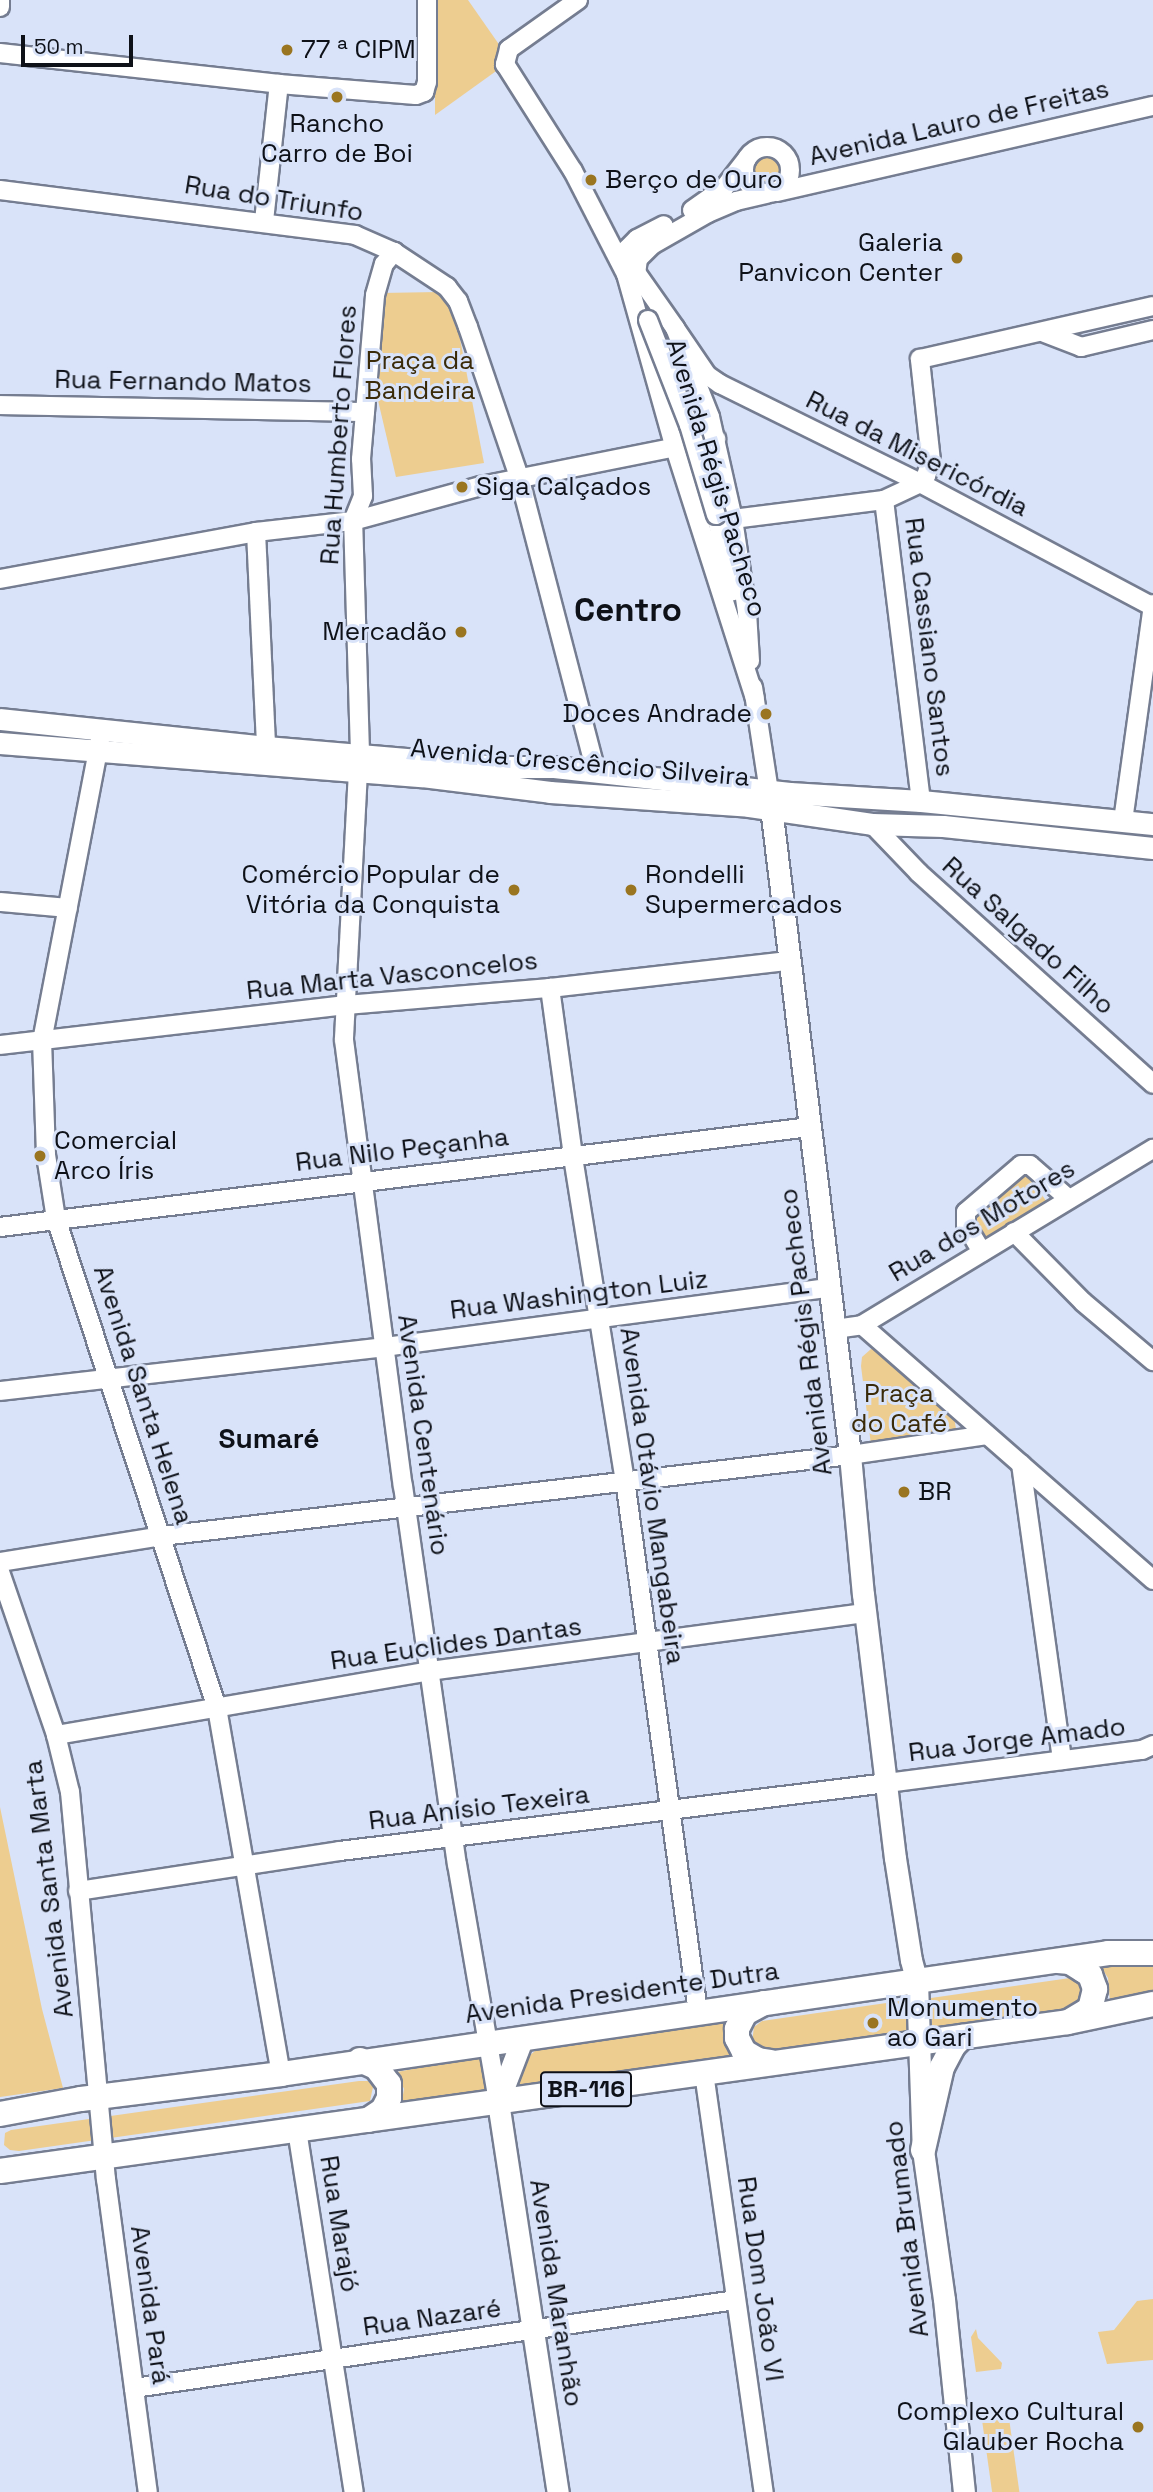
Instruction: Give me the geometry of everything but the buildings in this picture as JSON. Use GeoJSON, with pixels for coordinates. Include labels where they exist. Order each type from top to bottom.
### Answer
{"type":"FeatureCollection","features":[{"type":"Feature","properties":{"kind":"highway","name":"Avenida Presidente Dutra"},"geometry":{"type":"LineString","coordinates":[[100,2097],[281,2074],[360,2060],[764,2003],[914,1971],[1058,1961],[1108,1953],[1153,1953]]}},
{"type":"Feature","properties":{"kind":"highway"},"geometry":{"type":"LineString","coordinates":[[1058,1961],[1070,1962],[1090,1975],[1095,1989],[1090,2009],[1068,2022]]}},
{"type":"Feature","properties":{"kind":"highway"},"geometry":{"type":"LineString","coordinates":[[764,2003],[745,2012],[737,2029],[737,2038],[740,2046],[750,2056],[775,2063]]}},
{"type":"Feature","properties":{"kind":"highway","name":"BR-116"},"geometry":{"type":"LineString","coordinates":[[6,2167],[104,2157],[1068,2022],[1153,2004]]}},
{"type":"Feature","properties":{"kind":"highway"},"geometry":{"type":"LineString","coordinates":[[923,2150],[942,2067],[953,2046],[962,2037]]}},
{"type":"Feature","properties":{"kind":"highway"},"geometry":{"type":"LineString","coordinates":[[360,2060],[376,2067],[389,2084],[389,2098],[383,2110],[368,2120]]}},
{"type":"Feature","properties":{"kind":"highway","name":"BR-116"},"geometry":{"type":"LineString","coordinates":[[6,2116],[100,2097]]}},
{"type":"Feature","properties":{"kind":"main road","name":"Avenida Crescêncio Silveira"},"geometry":{"type":"LineString","coordinates":[[0,719],[266,747],[550,792],[770,800],[921,801],[1153,824]]}},
{"type":"Feature","properties":{"kind":"main road","name":"Avenida Crescêncio Silveira"},"geometry":{"type":"LineString","coordinates":[[0,743],[98,751],[554,767],[770,800],[872,824],[922,825],[1153,848]]}},
{"type":"Feature","properties":{"kind":"main road"},"geometry":{"type":"LineString","coordinates":[[550,792],[547,779],[554,767]]}},
{"type":"Feature","properties":{"kind":"main road"},"geometry":{"type":"LineString","coordinates":[[596,772],[602,784],[598,795]]}},
{"type":"Feature","properties":{"kind":"main road","name":"Avenida Régis Pacheco"},"geometry":{"type":"LineString","coordinates":[[770,800],[850,1454],[865,1613],[914,1971]]}},
{"type":"Feature","properties":{"kind":"main road"},"geometry":{"type":"LineString","coordinates":[[921,801],[925,807],[922,825]]}},
{"type":"Feature","properties":{"kind":"main road","name":"Avenida Brumado"},"geometry":{"type":"LineString","coordinates":[[914,1971],[923,2150],[944,2299],[964,2492]]}},
{"type":"Feature","properties":{"kind":"main road"},"geometry":{"type":"LineString","coordinates":[[498,2102],[523,2037]]}},
{"type":"Feature","properties":{"kind":"main road","name":"Avenida Maranhão"},"geometry":{"type":"LineString","coordinates":[[498,2102],[558,2492]]}},
{"type":"Feature","properties":{"kind":"street"},"geometry":{"type":"LineString","coordinates":[[0,0],[0,7]]}},
{"type":"Feature","properties":{"kind":"street"},"geometry":{"type":"LineString","coordinates":[[0,53],[279,84],[419,94],[425,90],[427,0]]}},
{"type":"Feature","properties":{"kind":"street"},"geometry":{"type":"LineString","coordinates":[[578,0],[509,49],[505,64],[675,328]]}},
{"type":"Feature","properties":{"kind":"street"},"geometry":{"type":"LineString","coordinates":[[264,221],[279,84]]}},
{"type":"Feature","properties":{"kind":"street","name":"Avenida Lauro de Freitas"},"geometry":{"type":"LineString","coordinates":[[634,267],[674,230],[736,201],[1153,106]]}},
{"type":"Feature","properties":{"kind":"street"},"geometry":{"type":"LineString","coordinates":[[634,267],[624,261],[627,249],[636,239],[706,202],[724,188],[747,159],[764,147],[783,153],[790,173],[787,183],[772,193],[754,190],[747,182],[744,170],[747,159]]}},
{"type":"Feature","properties":{"kind":"street","name":"Rua do Triunfo"},"geometry":{"type":"LineString","coordinates":[[0,190],[264,221],[355,235],[394,252],[447,287],[458,301],[520,480],[596,772]]}},
{"type":"Feature","properties":{"kind":"street","name":"Rua Humberto Flores"},"geometry":{"type":"LineString","coordinates":[[359,762],[353,521],[363,496],[361,459],[375,295],[384,264],[394,252]]}},
{"type":"Feature","properties":{"kind":"street","name":"Avenida Régis Pacheco"},"geometry":{"type":"LineString","coordinates":[[634,267],[638,296],[725,517]]}},
{"type":"Feature","properties":{"kind":"street","name":"Avenida Régis Pacheco"},"geometry":{"type":"LineString","coordinates":[[634,267],[675,448],[755,698]]}},
{"type":"Feature","properties":{"kind":"street"},"geometry":{"type":"LineString","coordinates":[[725,517],[884,500],[920,483],[926,476],[931,461],[920,359],[1045,333],[1153,306]]}},
{"type":"Feature","properties":{"kind":"street","name":"Avenida Régis Pacheco"},"geometry":{"type":"LineString","coordinates":[[675,328],[716,439],[725,517],[770,800]]}},
{"type":"Feature","properties":{"kind":"street","name":"Rua da Misericórdia"},"geometry":{"type":"LineString","coordinates":[[675,328],[707,375],[720,384],[920,483],[1153,606]]}},
{"type":"Feature","properties":{"kind":"street"},"geometry":{"type":"LineString","coordinates":[[1045,333],[1081,346],[1153,330]]}},
{"type":"Feature","properties":{"kind":"street","name":"Rua Fernando Matos"},"geometry":{"type":"LineString","coordinates":[[0,405],[365,412]]}},
{"type":"Feature","properties":{"kind":"street"},"geometry":{"type":"LineString","coordinates":[[0,579],[256,532],[353,521],[481,486],[716,439]]}},
{"type":"Feature","properties":{"kind":"street","name":"Rua Cassiano Santos"},"geometry":{"type":"LineString","coordinates":[[884,500],[921,801]]}},
{"type":"Feature","properties":{"kind":"street"},"geometry":{"type":"LineString","coordinates":[[256,532],[266,747]]}},
{"type":"Feature","properties":{"kind":"street"},"geometry":{"type":"LineString","coordinates":[[1123,821],[1153,606]]}},
{"type":"Feature","properties":{"kind":"street","name":"Avenida Santa Helena"},"geometry":{"type":"LineString","coordinates":[[102,729],[42,1041],[46,1155],[57,1219],[216,1708],[281,2074]]}},
{"type":"Feature","properties":{"kind":"street","name":"Avenida Centenário"},"geometry":{"type":"LineString","coordinates":[[359,762],[344,1040],[406,1507],[454,1838],[498,2102]]}},
{"type":"Feature","properties":{"kind":"street","name":"Rua Salgado Filho"},"geometry":{"type":"LineString","coordinates":[[872,824],[919,873],[1153,1084]]}},
{"type":"Feature","properties":{"kind":"street"},"geometry":{"type":"LineString","coordinates":[[0,902],[68,908]]}},
{"type":"Feature","properties":{"kind":"street","name":"Rua Marta Vasconcelos"},"geometry":{"type":"LineString","coordinates":[[0,1045],[346,1005],[550,988],[788,961]]}},
{"type":"Feature","properties":{"kind":"street","name":"Avenida Otávio Mangabeira"},"geometry":{"type":"LineString","coordinates":[[550,988],[573,1157],[625,1480],[698,2012]]}},
{"type":"Feature","properties":{"kind":"street","name":"Rua Nilo Peçanha"},"geometry":{"type":"LineString","coordinates":[[0,1227],[810,1127]]}},
{"type":"Feature","properties":{"kind":"street","name":"Rua dos Motores"},"geometry":{"type":"LineString","coordinates":[[835,1329],[862,1325],[1153,1149]]}},
{"type":"Feature","properties":{"kind":"street"},"geometry":{"type":"LineString","coordinates":[[982,1252],[966,1226],[966,1212],[1021,1165],[1030,1165],[1069,1199]]}},
{"type":"Feature","properties":{"kind":"street"},"geometry":{"type":"LineString","coordinates":[[1014,1232],[1083,1302],[1153,1361]]}},
{"type":"Feature","properties":{"kind":"street","name":"Rua Washington Luiz"},"geometry":{"type":"LineString","coordinates":[[0,1391],[384,1347],[830,1289]]}},
{"type":"Feature","properties":{"kind":"street"},"geometry":{"type":"LineString","coordinates":[[862,1325],[1153,1580]]}},
{"type":"Feature","properties":{"kind":"street"},"geometry":{"type":"LineString","coordinates":[[0,1562],[162,1536],[850,1454],[988,1435]]}},
{"type":"Feature","properties":{"kind":"street"},"geometry":{"type":"LineString","coordinates":[[1021,1464],[1062,1760]]}},
{"type":"Feature","properties":{"kind":"street","name":"Avenida Santa Marta"},"geometry":{"type":"LineString","coordinates":[[0,1572],[56,1735],[70,1792],[102,2126]]}},
{"type":"Feature","properties":{"kind":"street","name":"Rua Euclides Dantas"},"geometry":{"type":"LineString","coordinates":[[56,1735],[430,1671],[865,1613]]}},
{"type":"Feature","properties":{"kind":"street","name":"Rua Jorge Amado"},"geometry":{"type":"LineString","coordinates":[[887,1783],[1142,1750],[1153,1745]]}},
{"type":"Feature","properties":{"kind":"street","name":"Rua Anísio Texeira"},"geometry":{"type":"LineString","coordinates":[[78,1891],[340,1852],[887,1783]]}},
{"type":"Feature","properties":{"kind":"street","name":"Rua Dom João VI"},"geometry":{"type":"LineString","coordinates":[[704,2073],[764,2492]]}},
{"type":"Feature","properties":{"kind":"street","name":"Avenida Pará"},"geometry":{"type":"LineString","coordinates":[[102,2126],[148,2492]]}},
{"type":"Feature","properties":{"kind":"street","name":"Rua Marajó"},"geometry":{"type":"LineString","coordinates":[[298,2130],[354,2492]]}},
{"type":"Feature","properties":{"kind":"street","name":"Rua Nazaré"},"geometry":{"type":"LineString","coordinates":[[134,2388],[736,2301]]}},
{"type":"Feature","properties":{"kind":"green space"},"geometry":{"type":"Polygon","coordinates":[[[435,0],[468,0],[498,43],[499,69],[435,115],[435,0]]]}},
{"type":"Feature","properties":{"kind":"green space"},"geometry":{"type":"Polygon","coordinates":[[[764,147],[783,153],[790,173],[787,183],[754,190],[747,182],[744,170],[747,159],[755,150],[764,147]]]}},
{"type":"Feature","properties":{"kind":"green space","name":"Praça da Bandeira"},"geometry":{"type":"Polygon","coordinates":[[[439,292],[456,318],[484,463],[396,477],[373,379],[380,293],[439,292]]]}},
{"type":"Feature","properties":{"kind":"green space"},"geometry":{"type":"Polygon","coordinates":[[[1020,1173],[1029,1175],[1046,1201],[983,1242],[971,1218],[1020,1173]]]}},
{"type":"Feature","properties":{"kind":"green space","name":"Praça do Café"},"geometry":{"type":"Polygon","coordinates":[[[871,1349],[882,1350],[954,1417],[956,1429],[952,1432],[871,1445],[861,1366],[862,1357],[871,1349]]]}},
{"type":"Feature","properties":{"kind":"green space"},"geometry":{"type":"Polygon","coordinates":[[[0,1807],[42,2009],[63,2088],[0,2097],[0,1807]]]}},
{"type":"Feature","properties":{"kind":"green space"},"geometry":{"type":"Polygon","coordinates":[[[1153,1964],[1153,1991],[1110,2002],[1108,1978],[1101,1967],[1153,1964]]]}},
{"type":"Feature","properties":{"kind":"green space"},"geometry":{"type":"Polygon","coordinates":[[[1082,1978],[1083,2008],[932,2032],[931,1998],[1082,1978]]]}},
{"type":"Feature","properties":{"kind":"green space"},"geometry":{"type":"Polygon","coordinates":[[[914,1999],[914,2034],[771,2055],[759,2051],[752,2042],[754,2027],[762,2021],[914,1999]]]}},
{"type":"Feature","properties":{"kind":"green space"},"geometry":{"type":"Polygon","coordinates":[[[726,2019],[724,2034],[732,2057],[508,2093],[528,2057],[543,2044],[726,2019]]]}},
{"type":"Feature","properties":{"kind":"green space"},"geometry":{"type":"Polygon","coordinates":[[[485,2055],[491,2092],[401,2106],[404,2089],[397,2072],[485,2055]]]}},
{"type":"Feature","properties":{"kind":"green space"},"geometry":{"type":"Polygon","coordinates":[[[368,2081],[373,2087],[370,2101],[19,2151],[10,2150],[4,2145],[5,2133],[11,2130],[368,2081]]]}},
{"type":"Feature","properties":{"kind":"green space"},"geometry":{"type":"Polygon","coordinates":[[[1153,2299],[1153,2360],[1107,2364],[1098,2332],[1114,2330],[1137,2301],[1153,2299]]]}},
{"type":"Feature","properties":{"kind":"green space"},"geometry":{"type":"Polygon","coordinates":[[[976,2329],[978,2338],[1002,2363],[1001,2369],[976,2372],[971,2337],[976,2329]]]}},
{"type":"Feature","properties":{"kind":"green space"},"geometry":{"type":"Polygon","coordinates":[[[1008,2411],[1019,2492],[992,2492],[981,2415],[1008,2411]]]}},
{"type":"Feature","properties":{"kind":"place","name":"77 ª CIPM"},"geometry":{"type":"Point","coordinates":[287,50]}},
{"type":"Feature","properties":{"kind":"place","name":"Rancho Carro de Boi"},"geometry":{"type":"Point","coordinates":[337,97]}},
{"type":"Feature","properties":{"kind":"place","name":"Berço de Ouro"},"geometry":{"type":"Point","coordinates":[591,180]}},
{"type":"Feature","properties":{"kind":"place","name":"Galeria Panvicon Center"},"geometry":{"type":"Point","coordinates":[957,258]}},
{"type":"Feature","properties":{"kind":"place","name":"Siga Calçados"},"geometry":{"type":"Point","coordinates":[462,487]}},
{"type":"Feature","properties":{"kind":"place","name":"Mercadão"},"geometry":{"type":"Point","coordinates":[461,632]}},
{"type":"Feature","properties":{"kind":"place","name":"Doces Andrade"},"geometry":{"type":"Point","coordinates":[766,714]}},
{"type":"Feature","properties":{"kind":"place","name":"Comércio Popular de Vitória da Conquista"},"geometry":{"type":"Point","coordinates":[514,890]}},
{"type":"Feature","properties":{"kind":"place","name":"Rondelli Supermercados"},"geometry":{"type":"Point","coordinates":[631,890]}},
{"type":"Feature","properties":{"kind":"place","name":"Comercial Arco Íris"},"geometry":{"type":"Point","coordinates":[40,1156]}},
{"type":"Feature","properties":{"kind":"place","name":"BR"},"geometry":{"type":"Point","coordinates":[904,1492]}},
{"type":"Feature","properties":{"kind":"place","name":"Monumento ao Gari"},"geometry":{"type":"Point","coordinates":[873,2023]}},
{"type":"Feature","properties":{"kind":"place","name":"Complexo Cultural Glauber Rocha"},"geometry":{"type":"Point","coordinates":[1138,2427]}},
{"type":"Feature","properties":{"kind":"district","name":"Centro"},"geometry":{"type":"Point","coordinates":[628,611]}},
{"type":"Feature","properties":{"kind":"district","name":"Sumaré"},"geometry":{"type":"Point","coordinates":[269,1438]}}]}
